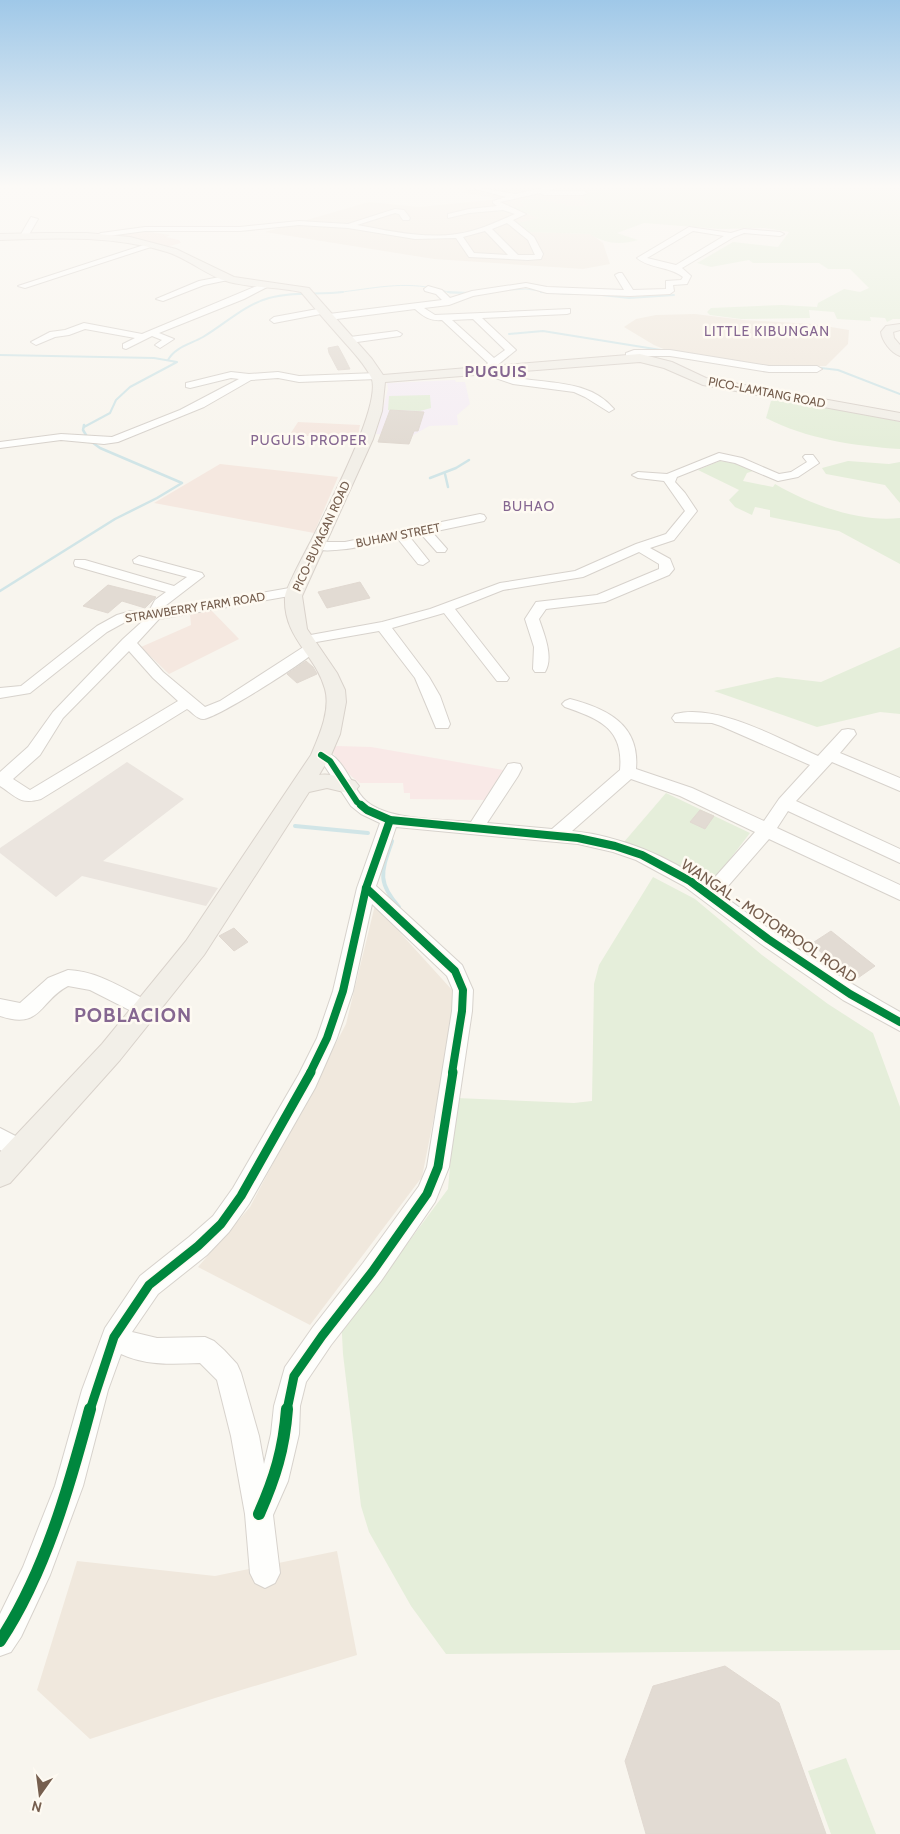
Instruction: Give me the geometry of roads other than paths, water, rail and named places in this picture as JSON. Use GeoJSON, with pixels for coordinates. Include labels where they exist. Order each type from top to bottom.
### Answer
{"type":"FeatureCollection","features":[{"type":"Feature","properties":{"kind":"main road"},"geometry":{"type":"LineString","coordinates":[[212,273],[225,278],[296,288],[309,294],[350,340],[378,377]]}},
{"type":"Feature","properties":{"kind":"main road"},"geometry":{"type":"LineString","coordinates":[[900,327],[890,328],[887,332],[888,339],[900,352]]}},
{"type":"Feature","properties":{"kind":"main road","name":"PICO-LAMTANG ROAD"},"geometry":{"type":"LineString","coordinates":[[378,377],[488,367],[629,358],[653,360],[704,381],[900,417]]}},
{"type":"Feature","properties":{"kind":"main road","name":"PICO-BUYAGAN ROAD"},"geometry":{"type":"LineString","coordinates":[[0,1173],[11,1144],[111,1052],[195,948],[321,754],[330,734],[336,695],[328,673],[296,624],[293,599],[295,591],[321,547],[366,439],[378,401],[378,377]]}},
{"type":"Feature","properties":{"kind":"main road"},"geometry":{"type":"LineString","coordinates":[[302,786],[327,781],[348,786]]}},
{"type":"Feature","properties":{"kind":"street"},"geometry":{"type":"LineString","coordinates":[[22,286],[65,273]]}},
{"type":"Feature","properties":{"kind":"street"},"geometry":{"type":"LineString","coordinates":[[668,291],[670,291],[669,283],[684,282],[687,278],[682,273]]}},
{"type":"Feature","properties":{"kind":"street"},"geometry":{"type":"LineString","coordinates":[[619,275],[630,293]]}},
{"type":"Feature","properties":{"kind":"street"},"geometry":{"type":"LineString","coordinates":[[160,299],[202,283],[225,278]]}},
{"type":"Feature","properties":{"kind":"street"},"geometry":{"type":"LineString","coordinates":[[126,346],[147,335],[241,298],[267,285]]}},
{"type":"Feature","properties":{"kind":"street"},"geometry":{"type":"LineString","coordinates":[[274,320],[377,311],[449,302],[476,294],[526,285],[547,290],[630,293],[668,291],[677,294]]}},
{"type":"Feature","properties":{"kind":"street"},"geometry":{"type":"LineString","coordinates":[[428,289],[439,292],[449,302]]}},
{"type":"Feature","properties":{"kind":"street"},"geometry":{"type":"LineString","coordinates":[[476,294],[496,308],[513,315]]}},
{"type":"Feature","properties":{"kind":"street"},"geometry":{"type":"LineString","coordinates":[[372,301],[377,311]]}},
{"type":"Feature","properties":{"kind":"street"},"geometry":{"type":"LineString","coordinates":[[417,306],[430,318],[533,315],[567,311]]}},
{"type":"Feature","properties":{"kind":"street"},"geometry":{"type":"LineString","coordinates":[[533,315],[558,322]]}},
{"type":"Feature","properties":{"kind":"street"},"geometry":{"type":"LineString","coordinates":[[475,316],[498,336],[511,351],[488,367]]}},
{"type":"Feature","properties":{"kind":"street"},"geometry":{"type":"LineString","coordinates":[[445,318],[488,367],[513,381],[582,390],[596,397],[609,409]]}},
{"type":"Feature","properties":{"kind":"street"},"geometry":{"type":"LineString","coordinates":[[36,342],[53,334],[64,334],[84,326],[169,339],[160,345]]}},
{"type":"Feature","properties":{"kind":"street"},"geometry":{"type":"LineString","coordinates":[[350,340],[397,334]]}},
{"type":"Feature","properties":{"kind":"street"},"geometry":{"type":"LineString","coordinates":[[629,358],[634,353],[670,353],[755,367],[817,369]]}},
{"type":"Feature","properties":{"kind":"street"},"geometry":{"type":"LineString","coordinates":[[190,385],[227,376],[277,375],[299,379],[378,377]]}},
{"type":"Feature","properties":{"kind":"street"},"geometry":{"type":"LineString","coordinates":[[0,444],[61,437],[104,441],[114,440],[185,411],[235,387],[249,377]]}},
{"type":"Feature","properties":{"kind":"street"},"geometry":{"type":"LineString","coordinates":[[669,479],[674,473],[718,456],[733,458],[782,478],[794,475],[811,464],[810,457]]}},
{"type":"Feature","properties":{"kind":"street"},"geometry":{"type":"LineString","coordinates":[[638,475],[660,476],[669,479]]}},
{"type":"Feature","properties":{"kind":"street"},"geometry":{"type":"LineString","coordinates":[[128,642],[188,702],[201,714],[205,714],[225,704],[308,644],[448,609],[474,596],[500,588],[589,571],[640,547],[670,537],[691,511],[681,495],[671,486],[669,479]]}},
{"type":"Feature","properties":{"kind":"street","name":"BUHAW STREET"},"geometry":{"type":"LineString","coordinates":[[321,547],[401,535],[480,518]]}},
{"type":"Feature","properties":{"kind":"street"},"geometry":{"type":"LineString","coordinates":[[424,530],[441,549]]}},
{"type":"Feature","properties":{"kind":"street"},"geometry":{"type":"LineString","coordinates":[[401,535],[424,561]]}},
{"type":"Feature","properties":{"kind":"street"},"geometry":{"type":"LineString","coordinates":[[540,669],[541,647],[532,619],[536,610],[541,605],[591,600],[609,596],[664,572],[667,566],[665,562],[640,547]]}},
{"type":"Feature","properties":{"kind":"street"},"geometry":{"type":"LineString","coordinates":[[139,560],[196,574],[196,577],[160,603],[156,608],[156,615],[58,715],[34,751],[1,779],[28,797],[35,796],[188,702]]}},
{"type":"Feature","properties":{"kind":"street"},"geometry":{"type":"LineString","coordinates":[[80,563],[175,591]]}},
{"type":"Feature","properties":{"kind":"street","name":"STRAWBERRY FARM ROAD"},"geometry":{"type":"LineString","coordinates":[[0,693],[25,690],[115,621],[131,615],[156,615],[295,591]]}},
{"type":"Feature","properties":{"kind":"street"},"geometry":{"type":"LineString","coordinates":[[448,609],[502,678]]}},
{"type":"Feature","properties":{"kind":"street"},"geometry":{"type":"LineString","coordinates":[[383,626],[422,677],[432,696],[442,724]]}},
{"type":"Feature","properties":{"kind":"street"},"geometry":{"type":"LineString","coordinates":[[556,836],[628,772],[630,754],[628,744],[618,728],[597,712],[570,704]]}},
{"type":"Feature","properties":{"kind":"street"},"geometry":{"type":"LineString","coordinates":[[680,718],[712,718],[726,722],[900,785]]}},
{"type":"Feature","properties":{"kind":"street"},"geometry":{"type":"LineString","coordinates":[[710,895],[767,830],[784,803],[848,734]]}},
{"type":"Feature","properties":{"kind":"street","name":"WANGAL - MOTORPOOL ROAD"},"geometry":{"type":"LineString","coordinates":[[321,754],[330,761],[357,802],[367,810],[390,820],[578,838],[615,846],[642,855],[690,881],[799,960],[850,994],[900,1022]]}},
{"type":"Feature","properties":{"kind":"street"},"geometry":{"type":"LineString","coordinates":[[476,829],[481,814],[505,785],[514,768]]}},
{"type":"Feature","properties":{"kind":"street"},"geometry":{"type":"LineString","coordinates":[[628,772],[686,792],[900,893]]}},
{"type":"Feature","properties":{"kind":"street"},"geometry":{"type":"LineString","coordinates":[[784,803],[900,856]]}},
{"type":"Feature","properties":{"kind":"street"},"geometry":{"type":"LineString","coordinates":[[0,1641],[10,1626],[35,1575],[70,1486],[95,1390],[114,1338],[149,1285],[198,1246],[221,1224],[241,1196],[307,1081],[327,1038],[343,991],[366,888],[390,820]]}},
{"type":"Feature","properties":{"kind":"street"},"geometry":{"type":"LineString","coordinates":[[259,1514],[274,1481],[285,1434],[286,1406],[294,1376],[316,1343],[372,1272],[427,1194],[438,1167],[462,1011],[463,990],[455,971],[366,888]]}},
{"type":"Feature","properties":{"kind":"street"},"geometry":{"type":"LineString","coordinates":[[0,1007],[20,1012],[27,1010],[45,992],[62,979],[70,978],[84,979],[145,1009]]}},
{"type":"Feature","properties":{"kind":"street"},"geometry":{"type":"LineString","coordinates":[[114,1338],[138,1348],[157,1351],[205,1350],[228,1373],[245,1436],[259,1514],[265,1573]]}},
{"type":"Feature","properties":{"kind":"waterway"},"geometry":{"type":"LineString","coordinates":[[332,293],[407,285],[432,288]]}},
{"type":"Feature","properties":{"kind":"waterway"},"geometry":{"type":"LineString","coordinates":[[439,289],[450,293],[469,293],[448,292]]}},
{"type":"Feature","properties":{"kind":"waterway"},"geometry":{"type":"LineString","coordinates":[[510,290],[526,289],[554,293]]}},
{"type":"Feature","properties":{"kind":"waterway"},"geometry":{"type":"LineString","coordinates":[[168,360],[179,349],[203,337],[260,301],[296,294],[343,292]]}},
{"type":"Feature","properties":{"kind":"waterway"},"geometry":{"type":"LineString","coordinates":[[541,292],[554,293]]}},
{"type":"Feature","properties":{"kind":"waterway"},"geometry":{"type":"LineString","coordinates":[[554,293],[572,294]]}},
{"type":"Feature","properties":{"kind":"waterway"},"geometry":{"type":"LineString","coordinates":[[602,295],[629,298],[674,295]]}},
{"type":"Feature","properties":{"kind":"waterway"},"geometry":{"type":"LineString","coordinates":[[509,334],[543,331],[667,351]]}},
{"type":"Feature","properties":{"kind":"waterway"},"geometry":{"type":"LineString","coordinates":[[0,355],[154,358],[177,362],[130,387],[116,400],[110,413],[84,427]]}},
{"type":"Feature","properties":{"kind":"waterway"},"geometry":{"type":"LineString","coordinates":[[812,367],[838,370],[900,394]]}},
{"type":"Feature","properties":{"kind":"waterway"},"geometry":{"type":"LineString","coordinates":[[0,591],[115,519],[182,483],[100,448],[89,440],[83,430],[84,425]]}},
{"type":"Feature","properties":{"kind":"waterway"},"geometry":{"type":"LineString","coordinates":[[430,478],[456,468],[469,460]]}},
{"type":"Feature","properties":{"kind":"waterway"},"geometry":{"type":"LineString","coordinates":[[445,474],[448,487]]}},
{"type":"Feature","properties":{"kind":"waterway"},"geometry":{"type":"LineString","coordinates":[[295,826],[368,833]]}},
{"type":"Feature","properties":{"kind":"waterway"},"geometry":{"type":"LineString","coordinates":[[392,841],[383,876],[387,890],[399,907]]}},
{"type":"Feature","properties":{"kind":"district","name":"LITTLE KIBUNGAN"},"geometry":{"type":"Point","coordinates":[767,331]}},
{"type":"Feature","properties":{"kind":"district","name":"PUGUIS"},"geometry":{"type":"Point","coordinates":[496,371]}},
{"type":"Feature","properties":{"kind":"district","name":"PUGUIS PROPER"},"geometry":{"type":"Point","coordinates":[309,440]}},
{"type":"Feature","properties":{"kind":"district","name":"BUHAO"},"geometry":{"type":"Point","coordinates":[529,506]}},
{"type":"Feature","properties":{"kind":"district","name":"POBLACION"},"geometry":{"type":"Point","coordinates":[133,1015]}}]}
